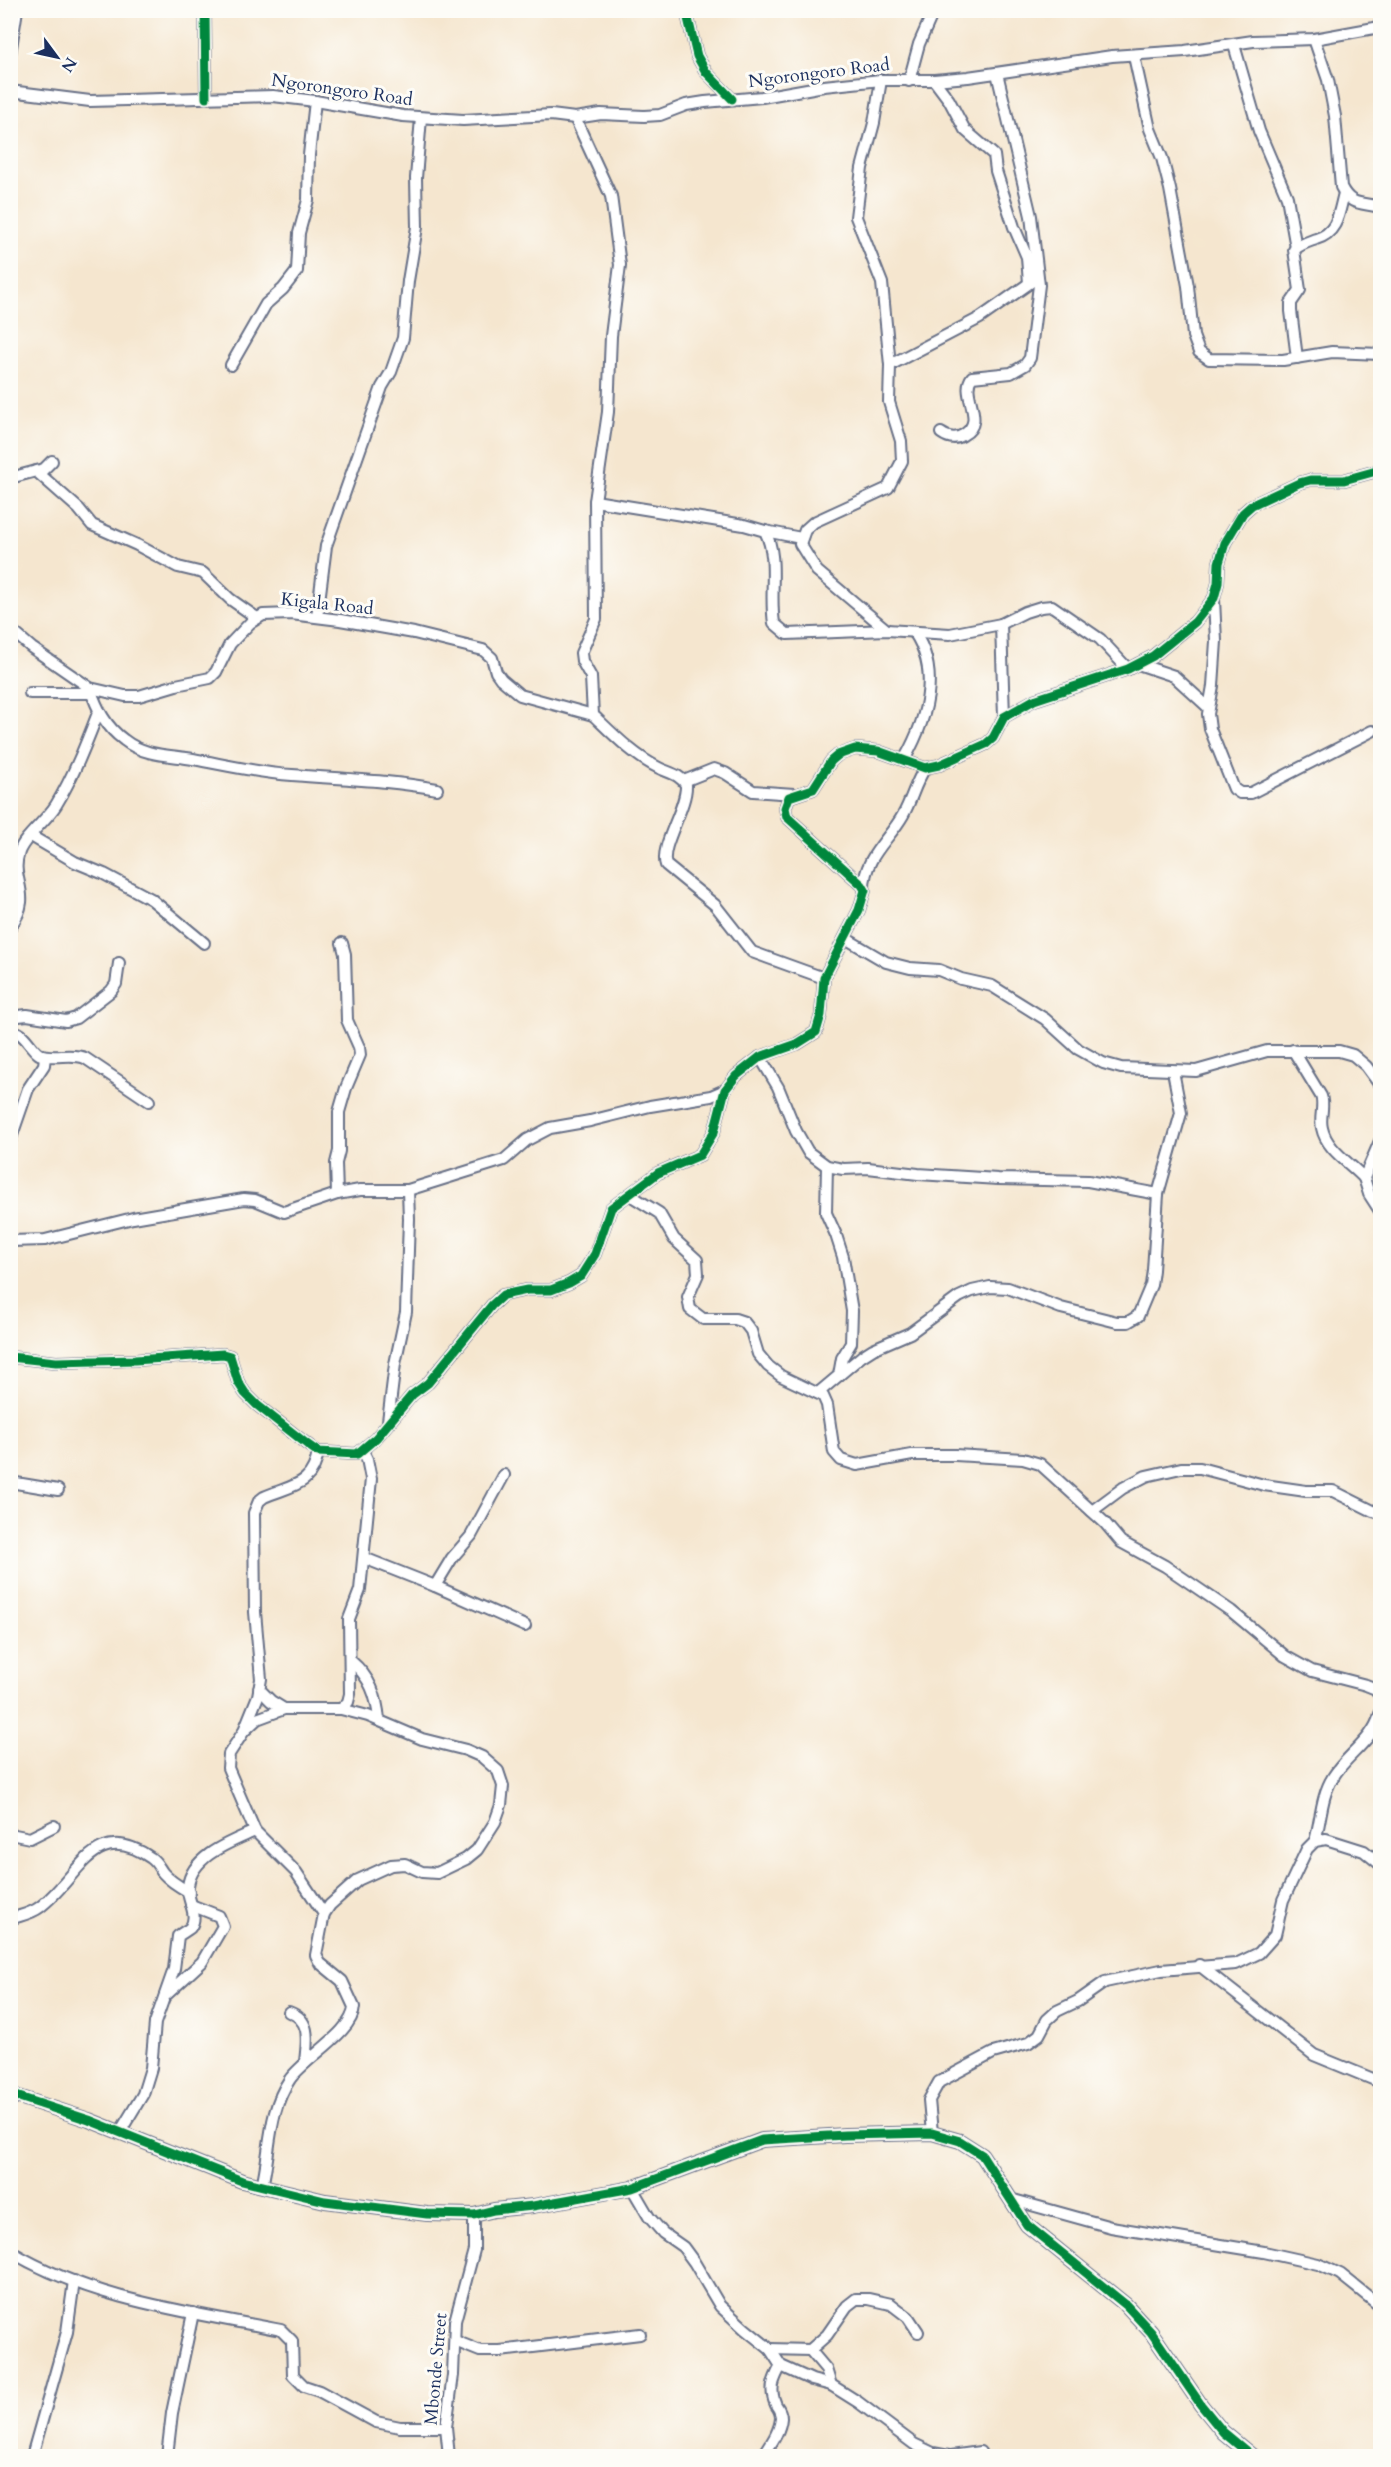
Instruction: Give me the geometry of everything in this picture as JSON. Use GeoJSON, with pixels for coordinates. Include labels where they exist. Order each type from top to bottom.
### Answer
{"type":"FeatureCollection","features":[{"type":"Feature","properties":{"kind":"street"},"geometry":{"type":"LineString","coordinates":[[10,54],[17,10]]}},
{"type":"Feature","properties":{"kind":"street"},"geometry":{"type":"LineString","coordinates":[[205,10],[206,98]]}},
{"type":"Feature","properties":{"kind":"street"},"geometry":{"type":"LineString","coordinates":[[686,10],[697,56],[705,72],[732,99]]}},
{"type":"Feature","properties":{"kind":"street"},"geometry":{"type":"LineString","coordinates":[[909,81],[918,44],[934,10]]}},
{"type":"Feature","properties":{"kind":"street","name":"Ngorongoro Road"},"geometry":{"type":"LineString","coordinates":[[10,91],[90,101],[254,96],[315,101],[421,118],[463,120],[551,115],[575,118],[601,114],[644,116],[660,115],[686,105],[881,80],[934,80],[1112,56],[1134,56],[1253,41],[1314,39],[1380,27]]}},
{"type":"Feature","properties":{"kind":"street"},"geometry":{"type":"LineString","coordinates":[[1314,39],[1330,89],[1335,116],[1341,187],[1346,197],[1358,204],[1380,207]]}},
{"type":"Feature","properties":{"kind":"street"},"geometry":{"type":"LineString","coordinates":[[1234,45],[1258,131],[1287,197],[1296,248],[1293,255],[1300,290],[1291,303],[1296,358]]}},
{"type":"Feature","properties":{"kind":"street"},"geometry":{"type":"LineString","coordinates":[[1134,56],[1150,129],[1162,158],[1170,189],[1188,286],[1193,336],[1199,352],[1209,359],[1283,360],[1332,352],[1380,354]]}},
{"type":"Feature","properties":{"kind":"street"},"geometry":{"type":"LineString","coordinates":[[941,433],[958,438],[970,430],[974,420],[969,389],[969,381],[972,377],[1011,373],[1025,365],[1030,358],[1039,277],[1031,216],[997,73]]}},
{"type":"Feature","properties":{"kind":"street"},"geometry":{"type":"LineString","coordinates":[[881,80],[874,123],[862,168],[856,217],[882,283],[890,364],[889,402],[903,450],[902,461],[888,488],[814,522],[805,530],[801,538],[802,550],[817,571],[887,630]]}},
{"type":"Feature","properties":{"kind":"street"},"geometry":{"type":"LineString","coordinates":[[934,80],[949,100],[965,130],[994,155],[996,171],[1014,227],[1027,256],[1029,283]]}},
{"type":"Feature","properties":{"kind":"street"},"geometry":{"type":"LineString","coordinates":[[231,365],[266,304],[283,289],[297,271],[299,232],[308,200],[309,155],[315,101]]}},
{"type":"Feature","properties":{"kind":"street"},"geometry":{"type":"LineString","coordinates":[[317,617],[326,546],[382,387],[391,372],[403,338],[408,281],[417,227],[416,177],[421,118]]}},
{"type":"Feature","properties":{"kind":"street"},"geometry":{"type":"LineString","coordinates":[[575,118],[611,196],[620,265],[611,336],[608,412],[595,501],[596,619],[581,653],[582,661],[591,677],[593,715],[632,750],[657,767],[678,776],[686,784],[685,796],[664,854],[666,865],[715,905],[752,952],[824,978]]}},
{"type":"Feature","properties":{"kind":"street"},"geometry":{"type":"LineString","coordinates":[[1296,248],[1324,237],[1330,232],[1336,223],[1344,193]]}},
{"type":"Feature","properties":{"kind":"street"},"geometry":{"type":"LineString","coordinates":[[890,364],[980,318],[1039,277]]}},
{"type":"Feature","properties":{"kind":"street"},"geometry":{"type":"LineString","coordinates":[[10,478],[49,466],[52,461]]}},
{"type":"Feature","properties":{"kind":"street"},"geometry":{"type":"LineString","coordinates":[[1372,731],[1246,794],[1234,789],[1210,729],[1208,707],[1215,664],[1214,598],[1218,584],[1219,563],[1225,543],[1243,513],[1252,505],[1299,483],[1310,480],[1344,480],[1380,470]]}},
{"type":"Feature","properties":{"kind":"street"},"geometry":{"type":"LineString","coordinates":[[36,471],[79,509],[92,525],[178,567],[204,573],[230,599],[257,618]]}},
{"type":"Feature","properties":{"kind":"street"},"geometry":{"type":"LineString","coordinates":[[595,501],[744,525],[801,538]]}},
{"type":"Feature","properties":{"kind":"street"},"geometry":{"type":"LineString","coordinates":[[765,531],[772,546],[771,604],[774,622],[783,631],[793,635],[887,630],[950,634],[1001,624],[1041,606],[1052,606],[1100,639],[1133,666],[1174,676],[1208,707]]}},
{"type":"Feature","properties":{"kind":"street"},"geometry":{"type":"LineString","coordinates":[[1004,717],[1034,700],[1133,666],[1154,656],[1206,610],[1214,598]]}},
{"type":"Feature","properties":{"kind":"street","name":"Kigala Road"},"geometry":{"type":"LineString","coordinates":[[10,629],[90,691],[139,696],[210,678],[216,672],[230,644],[257,618],[271,614],[317,617],[414,633],[478,649],[492,658],[496,672],[501,679],[520,695],[593,715]]}},
{"type":"Feature","properties":{"kind":"street"},"geometry":{"type":"LineString","coordinates":[[684,781],[714,769],[725,773],[753,791],[794,794],[809,792],[816,787],[826,766],[838,755],[847,751],[864,749],[925,768],[939,765],[986,744],[993,738],[1004,717],[1001,624]]}},
{"type":"Feature","properties":{"kind":"street"},"geometry":{"type":"LineString","coordinates":[[904,760],[920,732],[929,690],[927,658],[923,644],[914,632]]}},
{"type":"Feature","properties":{"kind":"street"},"geometry":{"type":"LineString","coordinates":[[30,693],[90,691],[98,713],[124,741],[138,749],[167,758],[186,758],[230,768],[404,783],[437,789]]}},
{"type":"Feature","properties":{"kind":"street"},"geometry":{"type":"LineString","coordinates":[[10,927],[23,899],[17,860],[23,843],[57,804],[98,713]]}},
{"type":"Feature","properties":{"kind":"street"},"geometry":{"type":"LineString","coordinates":[[10,1241],[45,1240],[133,1218],[244,1199],[255,1200],[284,1212],[337,1194],[408,1190],[504,1160],[527,1140],[550,1128],[650,1106],[711,1096],[724,1090],[736,1076],[760,1057],[797,1044],[816,1032],[821,1015],[824,978],[829,964],[863,901],[865,873],[872,859],[902,817],[915,784],[925,768]]}},
{"type":"Feature","properties":{"kind":"street"},"geometry":{"type":"LineString","coordinates":[[794,794],[787,800],[785,808],[787,817],[864,888]]}},
{"type":"Feature","properties":{"kind":"street"},"geometry":{"type":"LineString","coordinates":[[30,836],[75,862],[104,874],[151,899],[204,943]]}},
{"type":"Feature","properties":{"kind":"street"},"geometry":{"type":"LineString","coordinates":[[845,938],[893,964],[939,970],[992,986],[1045,1019],[1078,1049],[1103,1063],[1121,1068],[1173,1071],[1210,1069],[1254,1054],[1293,1050],[1339,1051],[1353,1055],[1366,1066],[1380,1085]]}},
{"type":"Feature","properties":{"kind":"street"},"geometry":{"type":"LineString","coordinates":[[337,1194],[339,1112],[360,1054],[347,1020],[345,954],[342,943]]}},
{"type":"Feature","properties":{"kind":"street"},"geometry":{"type":"LineString","coordinates":[[10,1017],[27,1015],[66,1021],[76,1018],[111,991],[116,984],[119,963]]}},
{"type":"Feature","properties":{"kind":"street"},"geometry":{"type":"LineString","coordinates":[[10,1031],[19,1032],[34,1051],[45,1057],[77,1055],[85,1058],[149,1101]]}},
{"type":"Feature","properties":{"kind":"street"},"geometry":{"type":"LineString","coordinates":[[1293,1050],[1322,1096],[1321,1125],[1326,1138],[1364,1178],[1369,1194],[1380,1211]]}},
{"type":"Feature","properties":{"kind":"street"},"geometry":{"type":"LineString","coordinates":[[10,1141],[28,1089],[45,1065],[45,1057]]}},
{"type":"Feature","properties":{"kind":"street"},"geometry":{"type":"LineString","coordinates":[[760,1057],[778,1087],[796,1131],[808,1152],[827,1166],[998,1179],[1088,1181],[1158,1194]]}},
{"type":"Feature","properties":{"kind":"street"},"geometry":{"type":"LineString","coordinates":[[818,1393],[868,1352],[910,1333],[959,1297],[972,1291],[990,1287],[1008,1288],[1035,1300],[1089,1317],[1118,1322],[1133,1319],[1140,1312],[1151,1285],[1158,1194],[1181,1113],[1173,1071]]}},
{"type":"Feature","properties":{"kind":"street"},"geometry":{"type":"LineString","coordinates":[[10,1357],[56,1362],[135,1360],[223,1353],[230,1356],[238,1382],[257,1405],[318,1452],[348,1455],[363,1451],[388,1420],[412,1395],[428,1383],[492,1305],[503,1295],[526,1290],[551,1290],[569,1284],[581,1276],[595,1254],[611,1208],[658,1173],[700,1155],[714,1132],[724,1090]]}},
{"type":"Feature","properties":{"kind":"street"},"geometry":{"type":"LineString","coordinates":[[1364,1178],[1380,1141]]}},
{"type":"Feature","properties":{"kind":"street"},"geometry":{"type":"LineString","coordinates":[[827,1166],[826,1213],[843,1257],[852,1311],[851,1343],[842,1358],[840,1375]]}},
{"type":"Feature","properties":{"kind":"street"},"geometry":{"type":"LineString","coordinates":[[388,1420],[395,1364],[406,1312],[410,1218],[408,1190]]}},
{"type":"Feature","properties":{"kind":"street"},"geometry":{"type":"LineString","coordinates":[[630,1195],[659,1213],[674,1239],[697,1260],[698,1274],[688,1297],[688,1305],[693,1313],[703,1319],[735,1319],[744,1322],[752,1331],[758,1354],[768,1366],[790,1381],[818,1393],[825,1400],[834,1452],[847,1463],[869,1464],[912,1455],[1023,1459],[1047,1469],[1105,1523],[1120,1542],[1165,1566],[1231,1611],[1285,1656],[1312,1671],[1376,1689],[1380,1696]]}},
{"type":"Feature","properties":{"kind":"street"},"geometry":{"type":"LineString","coordinates":[[341,1709],[348,1702],[350,1694],[349,1619],[360,1590],[371,1479],[368,1459],[363,1451]]}},
{"type":"Feature","properties":{"kind":"street"},"geometry":{"type":"LineString","coordinates":[[318,1452],[316,1464],[310,1476],[264,1497],[259,1501],[254,1513],[257,1653],[261,1666],[259,1689],[244,1731],[229,1754],[228,1768],[255,1831],[296,1872],[324,1914]]}},
{"type":"Feature","properties":{"kind":"street"},"geometry":{"type":"LineString","coordinates":[[1092,1511],[1123,1488],[1146,1476],[1180,1468],[1200,1468],[1273,1487],[1333,1491],[1380,1513]]}},
{"type":"Feature","properties":{"kind":"street"},"geometry":{"type":"LineString","coordinates":[[435,1586],[452,1558],[471,1536],[504,1475]]}},
{"type":"Feature","properties":{"kind":"street"},"geometry":{"type":"LineString","coordinates":[[10,1482],[58,1490]]}},
{"type":"Feature","properties":{"kind":"street"},"geometry":{"type":"LineString","coordinates":[[364,1558],[435,1586],[525,1626]]}},
{"type":"Feature","properties":{"kind":"street"},"geometry":{"type":"LineString","coordinates":[[351,1661],[369,1679],[377,1704],[378,1720]]}},
{"type":"Feature","properties":{"kind":"street"},"geometry":{"type":"LineString","coordinates":[[259,1689],[271,1701],[284,1709]]}},
{"type":"Feature","properties":{"kind":"street"},"geometry":{"type":"LineString","coordinates":[[244,1731],[257,1719],[284,1709],[341,1709],[378,1720],[422,1739],[449,1744],[482,1757],[498,1771],[504,1786],[501,1805],[489,1833],[477,1850],[466,1859],[437,1873],[422,1872],[401,1864],[377,1871],[348,1887],[335,1898],[324,1914],[316,1950],[318,1959],[342,1981],[354,2007],[354,2012],[345,2029],[305,2062],[287,2085],[275,2108],[262,2186]]}},
{"type":"Feature","properties":{"kind":"street"},"geometry":{"type":"LineString","coordinates":[[932,2133],[929,2100],[934,2088],[945,2077],[993,2054],[1028,2043],[1039,2035],[1047,2020],[1057,2011],[1078,2001],[1105,1982],[1138,1974],[1199,1965],[1236,1964],[1259,1953],[1269,1945],[1277,1929],[1283,1900],[1299,1863],[1315,1841],[1328,1787],[1344,1762],[1367,1739],[1380,1714]]}},
{"type":"Feature","properties":{"kind":"street"},"geometry":{"type":"LineString","coordinates":[[10,1834],[30,1838],[54,1826]]}},
{"type":"Feature","properties":{"kind":"street"},"geometry":{"type":"LineString","coordinates":[[120,2132],[143,2094],[151,2068],[155,2023],[174,1969],[178,1936],[192,1924],[194,1917],[188,1887],[193,1873],[203,1860],[218,1849],[255,1831]]}},
{"type":"Feature","properties":{"kind":"street"},"geometry":{"type":"LineString","coordinates":[[1315,1841],[1326,1839],[1364,1851],[1380,1864]]}},
{"type":"Feature","properties":{"kind":"street"},"geometry":{"type":"LineString","coordinates":[[10,1919],[39,1908],[60,1889],[91,1853],[100,1847],[115,1844],[152,1859],[164,1874],[189,1892]]}},
{"type":"Feature","properties":{"kind":"street"},"geometry":{"type":"LineString","coordinates":[[164,1997],[202,1962],[223,1926],[219,1916],[191,1905]]}},
{"type":"Feature","properties":{"kind":"street"},"geometry":{"type":"LineString","coordinates":[[1199,1965],[1314,2055],[1380,2082]]}},
{"type":"Feature","properties":{"kind":"street"},"geometry":{"type":"LineString","coordinates":[[288,2012],[303,2020],[306,2028],[305,2062]]}},
{"type":"Feature","properties":{"kind":"street"},"geometry":{"type":"LineString","coordinates":[[10,2094],[120,2132],[242,2181],[325,2201],[367,2208],[474,2215],[632,2188],[762,2140],[932,2133],[960,2140],[982,2155],[1027,2226],[1126,2305],[1151,2332],[1201,2405],[1223,2432],[1252,2457]]}},
{"type":"Feature","properties":{"kind":"street"},"geometry":{"type":"LineString","coordinates":[[632,2188],[649,2217],[663,2233],[683,2247],[720,2306],[770,2349],[781,2366],[804,2377],[831,2385],[858,2402],[914,2445],[950,2457],[980,2452]]}},
{"type":"Feature","properties":{"kind":"street"},"geometry":{"type":"LineString","coordinates":[[1010,2199],[1111,2227],[1264,2252],[1318,2264],[1340,2274],[1380,2306]]}},
{"type":"Feature","properties":{"kind":"street","name":"Mbonde Street"},"geometry":{"type":"LineString","coordinates":[[449,2457],[446,2427],[453,2375],[455,2321],[474,2250],[474,2215]]}},
{"type":"Feature","properties":{"kind":"street"},"geometry":{"type":"LineString","coordinates":[[10,2251],[74,2281],[131,2300],[281,2330],[292,2341],[292,2375],[296,2380],[376,2422],[400,2427],[446,2427]]}},
{"type":"Feature","properties":{"kind":"street"},"geometry":{"type":"LineString","coordinates":[[32,2457],[67,2332],[74,2281]]}},
{"type":"Feature","properties":{"kind":"street"},"geometry":{"type":"LineString","coordinates":[[770,2349],[810,2350],[826,2336],[847,2306],[856,2299],[869,2299],[891,2304],[908,2317],[918,2332]]}},
{"type":"Feature","properties":{"kind":"street"},"geometry":{"type":"LineString","coordinates":[[166,2457],[172,2413],[193,2313]]}},
{"type":"Feature","properties":{"kind":"street"},"geometry":{"type":"LineString","coordinates":[[455,2341],[480,2351],[500,2351],[640,2334]]}},
{"type":"Feature","properties":{"kind":"street"},"geometry":{"type":"LineString","coordinates":[[810,2350],[826,2369],[831,2385]]}},
{"type":"Feature","properties":{"kind":"street"},"geometry":{"type":"LineString","coordinates":[[763,2457],[780,2424],[781,2415],[771,2394],[773,2380],[781,2366]]}},
{"type":"Feature","properties":{"kind":"cycle path"},"geometry":{"type":"LineString","coordinates":[[205,10],[206,98]]}},
{"type":"Feature","properties":{"kind":"cycle path"},"geometry":{"type":"LineString","coordinates":[[686,10],[697,56],[706,72],[732,99]]}},
{"type":"Feature","properties":{"kind":"cycle path"},"geometry":{"type":"LineString","coordinates":[[10,1357],[56,1362],[223,1354],[230,1356],[238,1382],[245,1393],[308,1445],[318,1452],[357,1454],[376,1438],[412,1395],[428,1383],[492,1305],[503,1295],[527,1290],[551,1290],[581,1276],[595,1254],[611,1208],[658,1173],[700,1155],[714,1132],[725,1090],[736,1076],[760,1057],[797,1044],[816,1032],[821,1015],[824,978],[859,910],[865,890],[787,817],[785,808],[789,797],[813,789],[831,761],[838,755],[855,749],[878,751],[925,768],[939,765],[986,744],[993,738],[1004,717],[1034,700],[1128,669],[1153,656],[1195,622],[1214,598],[1218,583],[1219,563],[1225,543],[1243,513],[1252,505],[1299,483],[1310,480],[1344,480],[1380,470]]}},
{"type":"Feature","properties":{"kind":"cycle path"},"geometry":{"type":"LineString","coordinates":[[10,2094],[89,2120],[242,2181],[325,2201],[427,2214],[474,2215],[632,2188],[762,2140],[932,2133],[960,2141],[982,2155],[1027,2225],[1126,2305],[1151,2332],[1201,2405],[1223,2432],[1252,2456]]}}]}
